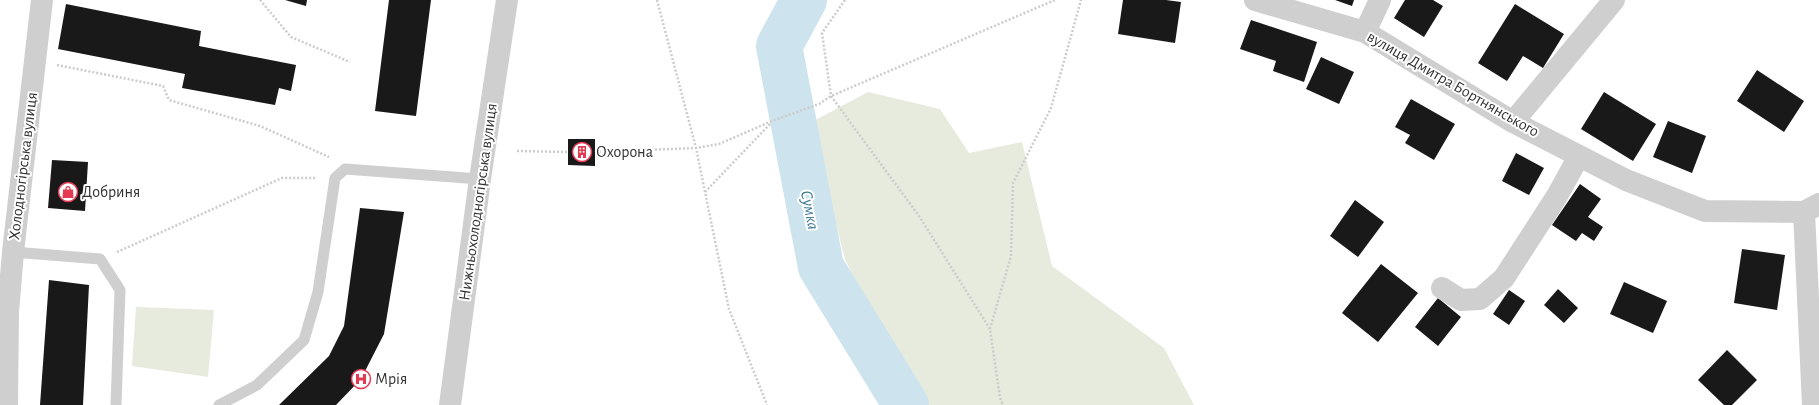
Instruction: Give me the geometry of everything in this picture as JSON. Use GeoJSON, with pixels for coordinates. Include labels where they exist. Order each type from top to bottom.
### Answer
{"type":"FeatureCollection","features":[{"type":"Feature","properties":{"kind":"street","name":"Холодногірська вулиця"},"geometry":{"type":"LineString","coordinates":[[7,405],[4,312],[36,60],[42,0]]}},
{"type":"Feature","properties":{"kind":"street","name":"Нижньохолодногірська вулиця"},"geometry":{"type":"LineString","coordinates":[[450,405],[480,179],[507,0]]}},
{"type":"Feature","properties":{"kind":"street","name":"вулиця Дмитра Бортнянського"},"geometry":{"type":"LineString","coordinates":[[1256,0],[1365,32],[1513,122],[1626,180],[1705,211],[1812,208]]}},
{"type":"Feature","properties":{"kind":"street"},"geometry":{"type":"LineString","coordinates":[[1365,32],[1380,0]]}},
{"type":"Feature","properties":{"kind":"street"},"geometry":{"type":"LineString","coordinates":[[1513,122],[1614,0]]}},
{"type":"Feature","properties":{"kind":"street"},"geometry":{"type":"LineString","coordinates":[[1442,288],[1461,300],[1480,299],[1504,278],[1557,196],[1579,156]]}},
{"type":"Feature","properties":{"kind":"street"},"geometry":{"type":"LineString","coordinates":[[1812,208],[1813,405]]}},
{"type":"Feature","properties":{"kind":"lane"},"geometry":{"type":"LineString","coordinates":[[219,405],[257,385],[304,340],[318,292],[335,178],[344,169],[480,179]]}},
{"type":"Feature","properties":{"kind":"lane"},"geometry":{"type":"LineString","coordinates":[[12,252],[100,259],[120,290],[116,405]]}},
{"type":"Feature","properties":{"kind":"path"},"geometry":{"type":"LineString","coordinates":[[260,0],[291,37],[350,62]]}},
{"type":"Feature","properties":{"kind":"path"},"geometry":{"type":"LineString","coordinates":[[657,0],[696,148],[729,308],[767,405]]}},
{"type":"Feature","properties":{"kind":"path"},"geometry":{"type":"LineString","coordinates":[[845,0],[822,33],[831,96],[919,216],[990,329],[1000,398],[1003,405]]}},
{"type":"Feature","properties":{"kind":"path"},"geometry":{"type":"LineString","coordinates":[[595,152],[696,148],[719,144],[772,121],[819,104],[831,96],[1054,0]]}},
{"type":"Feature","properties":{"kind":"path"},"geometry":{"type":"LineString","coordinates":[[990,329],[1011,256],[1012,183],[1051,108],[1081,0]]}},
{"type":"Feature","properties":{"kind":"path"},"geometry":{"type":"LineString","coordinates":[[36,60],[163,86],[169,100],[260,126],[330,158]]}},
{"type":"Feature","properties":{"kind":"path"},"geometry":{"type":"LineString","coordinates":[[705,192],[772,121]]}},
{"type":"Feature","properties":{"kind":"path"},"geometry":{"type":"LineString","coordinates":[[517,151],[568,152]]}},
{"type":"Feature","properties":{"kind":"path"},"geometry":{"type":"LineString","coordinates":[[100,259],[282,178],[335,178]]}},
{"type":"Feature","properties":{"kind":"shaded area"},"geometry":{"type":"Polygon","coordinates":[[[868,92],[940,109],[969,153],[1022,142],[1052,266],[1164,348],[1194,405],[912,405],[845,259],[810,123],[868,92]]]}},
{"type":"Feature","properties":{"kind":"shaded area"},"geometry":{"type":"Polygon","coordinates":[[[136,307],[214,310],[208,377],[132,366],[136,307]]]}},
{"type":"Feature","properties":{"kind":"building"},"geometry":{"type":"Polygon","coordinates":[[[285,0],[307,0],[306,6],[285,0]]]}},
{"type":"Feature","properties":{"kind":"building"},"geometry":{"type":"Polygon","coordinates":[[[389,0],[431,0],[416,116],[375,111],[389,0]]]}},
{"type":"Feature","properties":{"kind":"building"},"geometry":{"type":"Polygon","coordinates":[[[1123,0],[1166,0],[1181,2],[1175,43],[1118,34],[1123,0]]]}},
{"type":"Feature","properties":{"kind":"building"},"geometry":{"type":"Polygon","coordinates":[[[1335,0],[1354,0],[1352,6],[1335,0]]]}},
{"type":"Feature","properties":{"kind":"building"},"geometry":{"type":"Polygon","coordinates":[[[1405,0],[1433,0],[1443,6],[1424,37],[1394,18],[1405,0]]]}},
{"type":"Feature","properties":{"kind":"building"},"geometry":{"type":"Polygon","coordinates":[[[66,4],[201,31],[199,46],[296,65],[291,91],[279,88],[275,105],[182,88],[185,74],[58,49],[66,4]]]}},
{"type":"Feature","properties":{"kind":"building"},"geometry":{"type":"Polygon","coordinates":[[[1515,4],[1564,34],[1543,68],[1523,56],[1507,81],[1478,63],[1515,4]]]}},
{"type":"Feature","properties":{"kind":"building"},"geometry":{"type":"Polygon","coordinates":[[[1251,20],[1317,42],[1304,82],[1273,71],[1276,61],[1240,49],[1251,20]]]}},
{"type":"Feature","properties":{"kind":"building"},"geometry":{"type":"Polygon","coordinates":[[[1321,57],[1354,72],[1339,104],[1306,89],[1321,57]]]}},
{"type":"Feature","properties":{"kind":"building"},"geometry":{"type":"Polygon","coordinates":[[[1757,70],[1804,101],[1784,132],[1737,101],[1757,70]]]}},
{"type":"Feature","properties":{"kind":"building"},"geometry":{"type":"Polygon","coordinates":[[[1604,92],[1656,124],[1633,161],[1581,129],[1604,92]]]}},
{"type":"Feature","properties":{"kind":"building"},"geometry":{"type":"Polygon","coordinates":[[[1411,99],[1455,124],[1434,160],[1405,143],[1410,135],[1395,127],[1411,99]]]}},
{"type":"Feature","properties":{"kind":"building"},"geometry":{"type":"Polygon","coordinates":[[[1668,121],[1706,136],[1692,173],[1653,157],[1668,121]]]}},
{"type":"Feature","properties":{"kind":"building","name":"Охорона"},"geometry":{"type":"Polygon","coordinates":[[[568,139],[595,139],[595,166],[568,165],[568,139]]]}},
{"type":"Feature","properties":{"kind":"building"},"geometry":{"type":"Polygon","coordinates":[[[1516,153],[1544,168],[1529,195],[1502,181],[1516,153]]]}},
{"type":"Feature","properties":{"kind":"building","name":"Добриня"},"geometry":{"type":"Polygon","coordinates":[[[52,160],[88,162],[85,211],[48,208],[52,160]]]}},
{"type":"Feature","properties":{"kind":"building"},"geometry":{"type":"Polygon","coordinates":[[[1580,184],[1601,199],[1588,217],[1603,227],[1594,241],[1582,233],[1576,241],[1552,225],[1580,184]]]}},
{"type":"Feature","properties":{"kind":"building"},"geometry":{"type":"Polygon","coordinates":[[[1355,200],[1384,222],[1358,257],[1330,236],[1355,200]]]}},
{"type":"Feature","properties":{"kind":"building"},"geometry":{"type":"Polygon","coordinates":[[[360,208],[404,212],[384,334],[361,379],[336,405],[279,405],[329,356],[344,326],[360,208]]]}},
{"type":"Feature","properties":{"kind":"building"},"geometry":{"type":"Polygon","coordinates":[[[1742,249],[1785,255],[1777,310],[1734,303],[1742,249]]]}},
{"type":"Feature","properties":{"kind":"building"},"geometry":{"type":"Polygon","coordinates":[[[1381,264],[1418,293],[1378,342],[1342,313],[1381,264]]]}},
{"type":"Feature","properties":{"kind":"building"},"geometry":{"type":"Polygon","coordinates":[[[49,280],[89,285],[83,405],[40,405],[49,280]]]}},
{"type":"Feature","properties":{"kind":"building"},"geometry":{"type":"Polygon","coordinates":[[[1624,282],[1667,301],[1653,333],[1610,314],[1624,282]]]}},
{"type":"Feature","properties":{"kind":"building"},"geometry":{"type":"Polygon","coordinates":[[[1558,289],[1578,308],[1564,323],[1544,305],[1558,289]]]}},
{"type":"Feature","properties":{"kind":"building"},"geometry":{"type":"Polygon","coordinates":[[[1509,290],[1525,301],[1509,325],[1493,314],[1509,290]]]}},
{"type":"Feature","properties":{"kind":"building"},"geometry":{"type":"Polygon","coordinates":[[[1438,298],[1461,317],[1438,346],[1415,327],[1438,298]]]}},
{"type":"Feature","properties":{"kind":"building"},"geometry":{"type":"Polygon","coordinates":[[[1727,350],[1757,380],[1732,405],[1724,405],[1698,380],[1727,350]]]}},
{"type":"Feature","properties":{"kind":"waterway","name":"Сумка"},"geometry":{"type":"LineString","coordinates":[[804,0],[779,46],[821,267],[906,405]]}},
{"type":"Feature","properties":{"kind":"place","name":"Охорона"},"geometry":{"type":"Point","coordinates":[582,152]}},
{"type":"Feature","properties":{"kind":"place","name":"Добриня"},"geometry":{"type":"Point","coordinates":[68,192]}},
{"type":"Feature","properties":{"kind":"place","name":"Мрія"},"geometry":{"type":"Point","coordinates":[361,379]}}]}
